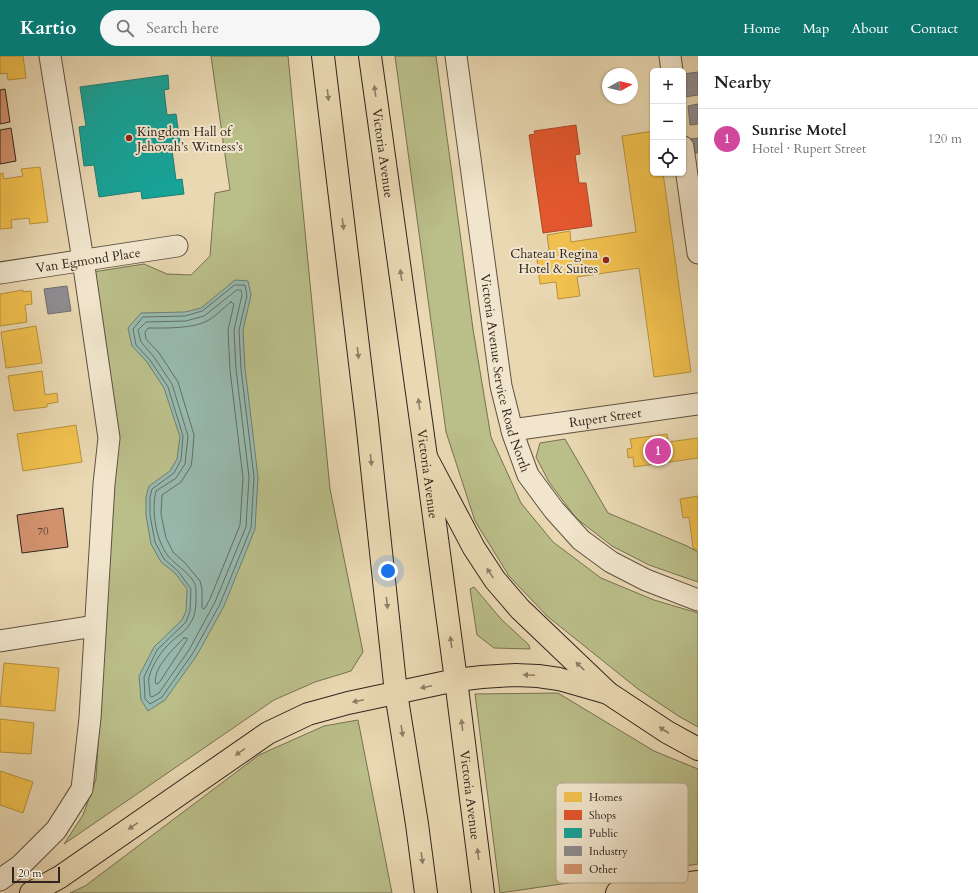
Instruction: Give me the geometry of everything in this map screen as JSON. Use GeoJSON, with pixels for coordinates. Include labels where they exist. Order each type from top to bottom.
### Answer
{"type":"FeatureCollection","features":[{"type":"Feature","properties":{"kind":"main road"},"geometry":{"type":"LineString","coordinates":[[323,56],[367,421],[396,693],[417,824],[426,893]]}},
{"type":"Feature","properties":{"kind":"main road","name":"Victoria Avenue"},"geometry":{"type":"LineString","coordinates":[[370,56],[426,457],[483,893]]}},
{"type":"Feature","properties":{"kind":"main road"},"geometry":{"type":"LineString","coordinates":[[426,457],[471,542],[495,580],[520,609],[608,693],[667,732],[698,749]]}},
{"type":"Feature","properties":{"kind":"main road"},"geometry":{"type":"LineString","coordinates":[[31,893],[60,877],[268,733],[308,714],[348,703],[456,680],[482,677],[516,675],[538,676],[560,679],[608,693]]}},
{"type":"Feature","properties":{"kind":"main road"},"geometry":{"type":"LineString","coordinates":[[617,893],[698,882]]}},
{"type":"Feature","properties":{"kind":"street"},"geometry":{"type":"LineString","coordinates":[[0,880],[21,865],[56,830],[82,789],[90,718],[104,484],[110,438],[50,56]]}},
{"type":"Feature","properties":{"kind":"street","name":"Victoria Avenue Service Road North"},"geometry":{"type":"LineString","coordinates":[[456,56],[502,386],[512,430],[528,475],[554,510],[581,540],[611,562],[646,580],[698,600]]}},
{"type":"Feature","properties":{"kind":"street"},"geometry":{"type":"LineString","coordinates":[[670,56],[672,68]]}},
{"type":"Feature","properties":{"kind":"street"},"geometry":{"type":"LineString","coordinates":[[686,168],[698,253]]}},
{"type":"Feature","properties":{"kind":"street","name":"Van Egmond Place"},"geometry":{"type":"LineString","coordinates":[[0,273],[177,246]]}},
{"type":"Feature","properties":{"kind":"street","name":"Rupert Street"},"geometry":{"type":"LineString","coordinates":[[512,430],[698,404]]}},
{"type":"Feature","properties":{"kind":"street"},"geometry":{"type":"LineString","coordinates":[[0,641],[95,626]]}},
{"type":"Feature","properties":{"kind":"green space"},"geometry":{"type":"Polygon","coordinates":[[[211,56],[288,56],[330,489],[363,652],[351,671],[315,682],[274,700],[64,844],[83,815],[96,779],[116,442],[93,272],[144,264],[167,274],[191,275],[210,256],[215,193],[230,190],[211,56]]]}},
{"type":"Feature","properties":{"kind":"green space"},"geometry":{"type":"Polygon","coordinates":[[[395,56],[436,56],[473,329],[491,437],[521,503],[553,542],[601,578],[654,600],[698,613],[698,727],[638,689],[547,616],[509,576],[475,521],[446,432],[395,56]]]}},
{"type":"Feature","properties":{"kind":"green space"},"geometry":{"type":"Polygon","coordinates":[[[565,439],[608,513],[698,552],[698,582],[649,565],[612,546],[576,518],[549,482],[536,457],[540,443],[565,439]]]}},
{"type":"Feature","properties":{"kind":"green space"},"geometry":{"type":"Polygon","coordinates":[[[474,587],[501,619],[529,645],[530,649],[494,648],[477,635],[470,589],[474,587]]]}},
{"type":"Feature","properties":{"kind":"green space"},"geometry":{"type":"Polygon","coordinates":[[[558,693],[654,751],[698,769],[698,864],[688,865],[688,783],[556,783],[556,883],[568,883],[500,893],[475,694],[558,693]]]}},
{"type":"Feature","properties":{"kind":"green space"},"geometry":{"type":"Polygon","coordinates":[[[358,720],[392,893],[70,893],[85,886],[259,755],[324,726],[358,720]]]}},
{"type":"Feature","properties":{"kind":"water"},"geometry":{"type":"Polygon","coordinates":[[[235,280],[248,281],[251,295],[243,330],[245,368],[258,477],[255,529],[224,606],[197,655],[165,700],[148,711],[141,700],[139,676],[154,647],[182,620],[186,611],[187,589],[175,573],[161,562],[151,544],[146,515],[146,497],[149,486],[170,471],[177,459],[180,437],[164,388],[147,362],[132,346],[128,328],[141,313],[185,312],[201,308],[235,280]]]}},
{"type":"Feature","properties":{"kind":"building: Homes"},"geometry":{"type":"Polygon","coordinates":[[[0,56],[23,56],[26,78],[8,80],[7,73],[0,74],[0,56]]]}},
{"type":"Feature","properties":{"kind":"building: Homes","name":"Chateau Regina Hotel & Suites"},"geometry":{"type":"Polygon","coordinates":[[[650,131],[650,176],[663,176],[691,372],[654,377],[639,268],[577,277],[580,296],[558,299],[556,282],[540,284],[536,252],[549,250],[547,235],[570,231],[571,242],[636,232],[622,136],[650,131]]]}},
{"type":"Feature","properties":{"kind":"building: Homes"},"geometry":{"type":"Polygon","coordinates":[[[40,167],[48,222],[30,224],[29,218],[11,220],[12,228],[0,229],[0,174],[3,173],[4,179],[23,176],[21,169],[40,167]]]}},
{"type":"Feature","properties":{"kind":"building: Homes"},"geometry":{"type":"Polygon","coordinates":[[[23,290],[23,292],[31,291],[32,304],[25,305],[27,322],[0,326],[0,294],[23,290]]]}},
{"type":"Feature","properties":{"kind":"building: Homes"},"geometry":{"type":"Polygon","coordinates":[[[36,326],[42,363],[6,368],[1,332],[36,326]]]}},
{"type":"Feature","properties":{"kind":"building: Homes"},"geometry":{"type":"Polygon","coordinates":[[[42,371],[45,395],[57,393],[58,402],[47,404],[47,407],[14,411],[8,376],[42,371]]]}},
{"type":"Feature","properties":{"kind":"building: Homes"},"geometry":{"type":"Polygon","coordinates":[[[76,425],[82,462],[23,471],[17,434],[76,425]]]}},
{"type":"Feature","properties":{"kind":"building: Homes"},"geometry":{"type":"Polygon","coordinates":[[[667,434],[668,442],[698,438],[698,458],[634,467],[633,457],[628,458],[627,449],[632,448],[630,439],[667,434]]]}},
{"type":"Feature","properties":{"kind":"building: Homes"},"geometry":{"type":"Polygon","coordinates":[[[698,496],[698,550],[693,548],[689,517],[683,518],[680,499],[698,496]]]}},
{"type":"Feature","properties":{"kind":"building: Homes"},"geometry":{"type":"Polygon","coordinates":[[[4,663],[59,668],[55,711],[0,706],[4,663]]]}},
{"type":"Feature","properties":{"kind":"building: Homes"},"geometry":{"type":"Polygon","coordinates":[[[0,719],[34,723],[31,754],[0,752],[0,719]]]}},
{"type":"Feature","properties":{"kind":"building: Homes"},"geometry":{"type":"Polygon","coordinates":[[[0,771],[33,782],[23,813],[0,805],[0,771]]]}},
{"type":"Feature","properties":{"kind":"building: Shops"},"geometry":{"type":"Polygon","coordinates":[[[576,125],[580,154],[575,155],[579,183],[586,183],[592,226],[543,233],[529,135],[535,134],[534,131],[576,125]]]}},
{"type":"Feature","properties":{"kind":"building: Public"},"geometry":{"type":"Polygon","coordinates":[[[168,75],[169,89],[164,90],[167,115],[176,114],[181,149],[172,150],[176,180],[182,179],[184,194],[142,199],[141,191],[99,197],[94,165],[84,166],[79,127],[86,126],[80,87],[168,75]]]}},
{"type":"Feature","properties":{"kind":"building: Industry"},"geometry":{"type":"Polygon","coordinates":[[[698,72],[698,95],[686,97],[686,74],[698,72]]]}},
{"type":"Feature","properties":{"kind":"building: Industry"},"geometry":{"type":"Polygon","coordinates":[[[698,104],[698,124],[690,125],[688,106],[698,104]]]}},
{"type":"Feature","properties":{"kind":"building: Industry"},"geometry":{"type":"Polygon","coordinates":[[[698,138],[698,153],[693,153],[691,139],[698,138]]]}},
{"type":"Feature","properties":{"kind":"building: Industry"},"geometry":{"type":"Polygon","coordinates":[[[67,286],[71,311],[48,314],[44,289],[67,286]]]}},
{"type":"Feature","properties":{"kind":"building: Other"},"geometry":{"type":"Polygon","coordinates":[[[5,89],[10,122],[0,124],[0,90],[5,89]]]}},
{"type":"Feature","properties":{"kind":"building: Other"},"geometry":{"type":"Polygon","coordinates":[[[11,128],[16,161],[0,164],[0,130],[11,128]]]}},
{"type":"Feature","properties":{"kind":"building: Other"},"geometry":{"type":"Polygon","coordinates":[[[63,508],[68,547],[22,553],[17,515],[63,508]]]}},
{"type":"Feature","properties":{"kind":"place","name":"Kingdom Hall of Jehovah’s Witness’s"},"geometry":{"type":"Point","coordinates":[129,138]}},
{"type":"Feature","properties":{"kind":"place","name":"Chateau Regina Hotel & Suites"},"geometry":{"type":"Point","coordinates":[606,260]}},
{"type":"Feature","properties":{"kind":"place","name":"Sunrise Motel"},"geometry":{"type":"Point","coordinates":[658,451]}}]}
